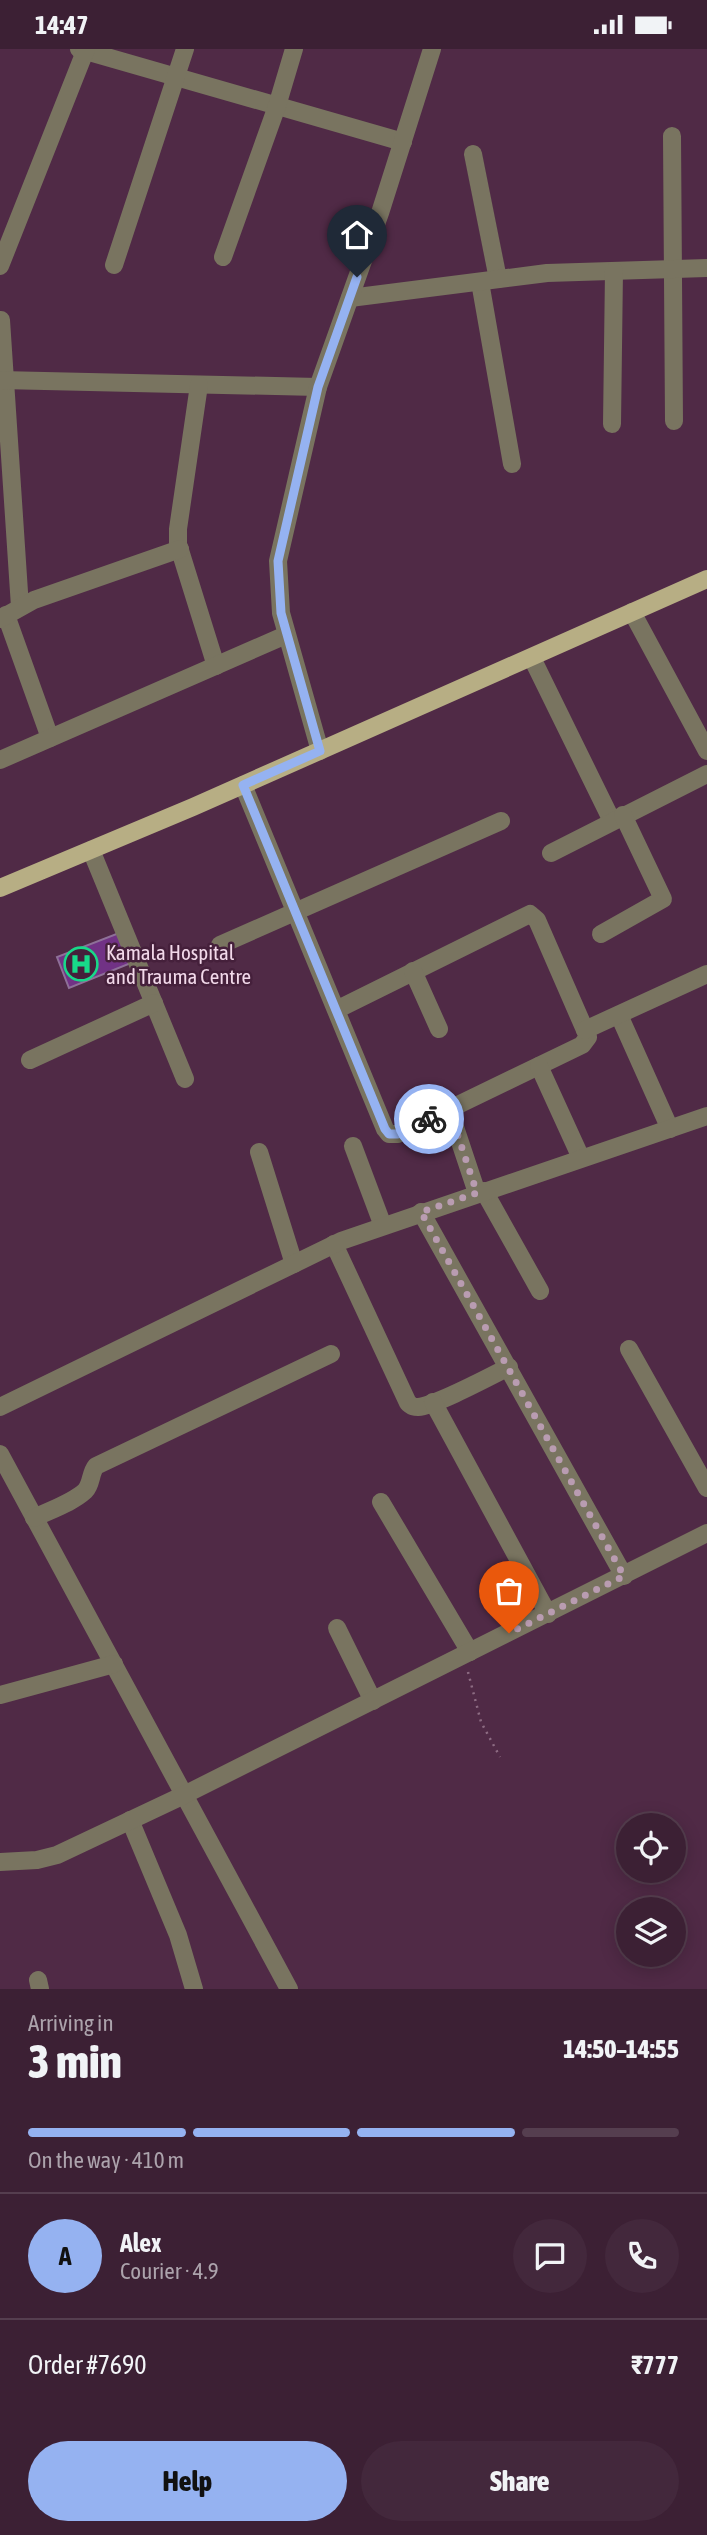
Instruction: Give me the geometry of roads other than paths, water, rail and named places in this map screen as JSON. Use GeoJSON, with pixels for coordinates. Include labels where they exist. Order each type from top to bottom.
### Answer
{"type":"FeatureCollection","features":[{"type":"Feature","properties":{"kind":"main road"},"geometry":{"type":"LineString","coordinates":[[0,888],[243,785],[707,579]]}},
{"type":"Feature","properties":{"kind":"street"},"geometry":{"type":"LineString","coordinates":[[114,265],[185,49]]}},
{"type":"Feature","properties":{"kind":"street"},"geometry":{"type":"LineString","coordinates":[[223,257],[277,106],[294,49]]}},
{"type":"Feature","properties":{"kind":"street"},"geometry":{"type":"LineString","coordinates":[[320,751],[281,613],[278,561],[318,387],[403,142],[432,49]]}},
{"type":"Feature","properties":{"kind":"street"},"geometry":{"type":"LineString","coordinates":[[0,266],[84,50],[403,142]]}},
{"type":"Feature","properties":{"kind":"street"},"geometry":{"type":"LineString","coordinates":[[672,136],[674,421]]}},
{"type":"Feature","properties":{"kind":"street"},"geometry":{"type":"LineString","coordinates":[[473,154],[512,464]]}},
{"type":"Feature","properties":{"kind":"street"},"geometry":{"type":"LineString","coordinates":[[349,298],[547,273],[707,268]]}},
{"type":"Feature","properties":{"kind":"street"},"geometry":{"type":"LineString","coordinates":[[612,424],[614,271]]}},
{"type":"Feature","properties":{"kind":"street"},"geometry":{"type":"LineString","coordinates":[[1,320],[9,614],[50,738]]}},
{"type":"Feature","properties":{"kind":"street"},"geometry":{"type":"LineString","coordinates":[[3,380],[318,387]]}},
{"type":"Feature","properties":{"kind":"street"},"geometry":{"type":"LineString","coordinates":[[199,384],[178,530],[180,549],[216,666]]}},
{"type":"Feature","properties":{"kind":"street"},"geometry":{"type":"LineString","coordinates":[[9,614],[180,549]]}},
{"type":"Feature","properties":{"kind":"street"},"geometry":{"type":"LineString","coordinates":[[632,612],[707,751]]}},
{"type":"Feature","properties":{"kind":"street"},"geometry":{"type":"LineString","coordinates":[[0,760],[286,635]]}},
{"type":"Feature","properties":{"kind":"street"},"geometry":{"type":"LineString","coordinates":[[532,658],[663,899],[601,934]]}},
{"type":"Feature","properties":{"kind":"street"},"geometry":{"type":"LineString","coordinates":[[551,853],[707,774]]}},
{"type":"Feature","properties":{"kind":"street"},"geometry":{"type":"LineString","coordinates":[[243,785],[385,1129],[389,1134],[398,1134],[539,1066],[582,1045],[588,1037],[537,920],[530,914],[336,1010]]}},
{"type":"Feature","properties":{"kind":"street"},"geometry":{"type":"LineString","coordinates":[[220,945],[501,821]]}},
{"type":"Feature","properties":{"kind":"street"},"geometry":{"type":"LineString","coordinates":[[91,850],[185,1079]]}},
{"type":"Feature","properties":{"kind":"street"},"geometry":{"type":"LineString","coordinates":[[414,971],[439,1029]]}},
{"type":"Feature","properties":{"kind":"street"},"geometry":{"type":"LineString","coordinates":[[585,1030],[707,974]]}},
{"type":"Feature","properties":{"kind":"street"},"geometry":{"type":"LineString","coordinates":[[30,1060],[154,1003]]}},
{"type":"Feature","properties":{"kind":"street"},"geometry":{"type":"LineString","coordinates":[[619,1015],[670,1129]]}},
{"type":"Feature","properties":{"kind":"street"},"geometry":{"type":"LineString","coordinates":[[539,1066],[581,1158]]}},
{"type":"Feature","properties":{"kind":"street"},"geometry":{"type":"LineString","coordinates":[[449,1109],[481,1192],[540,1291]]}},
{"type":"Feature","properties":{"kind":"street"},"geometry":{"type":"LineString","coordinates":[[0,1407],[334,1244],[707,1116]]}},
{"type":"Feature","properties":{"kind":"street"},"geometry":{"type":"LineString","coordinates":[[353,1146],[383,1226]]}},
{"type":"Feature","properties":{"kind":"street"},"geometry":{"type":"LineString","coordinates":[[259,1152],[294,1264]]}},
{"type":"Feature","properties":{"kind":"street"},"geometry":{"type":"LineString","coordinates":[[421,1212],[624,1576]]}},
{"type":"Feature","properties":{"kind":"street"},"geometry":{"type":"LineString","coordinates":[[334,1244],[408,1403],[417,1407],[433,1402],[509,1367]]}},
{"type":"Feature","properties":{"kind":"street"},"geometry":{"type":"LineString","coordinates":[[629,1349],[707,1488]]}},
{"type":"Feature","properties":{"kind":"street"},"geometry":{"type":"LineString","coordinates":[[34,1518],[83,1493],[90,1484],[96,1466],[331,1354]]}},
{"type":"Feature","properties":{"kind":"street"},"geometry":{"type":"LineString","coordinates":[[433,1402],[548,1614]]}},
{"type":"Feature","properties":{"kind":"street"},"geometry":{"type":"LineString","coordinates":[[0,1454],[289,1989]]}},
{"type":"Feature","properties":{"kind":"street"},"geometry":{"type":"LineString","coordinates":[[381,1502],[467,1654]]}},
{"type":"Feature","properties":{"kind":"street"},"geometry":{"type":"LineString","coordinates":[[0,1862],[37,1860],[57,1855],[184,1795],[707,1533]]}},
{"type":"Feature","properties":{"kind":"street"},"geometry":{"type":"LineString","coordinates":[[337,1628],[373,1701]]}},
{"type":"Feature","properties":{"kind":"street"},"geometry":{"type":"LineString","coordinates":[[0,1695],[114,1664]]}},
{"type":"Feature","properties":{"kind":"street"},"geometry":{"type":"LineString","coordinates":[[131,1820],[178,1934],[194,1989]]}},
{"type":"Feature","properties":{"kind":"place","name":"Kamala Hospital and Trauma Centre"},"geometry":{"type":"Point","coordinates":[81,964]}}]}
